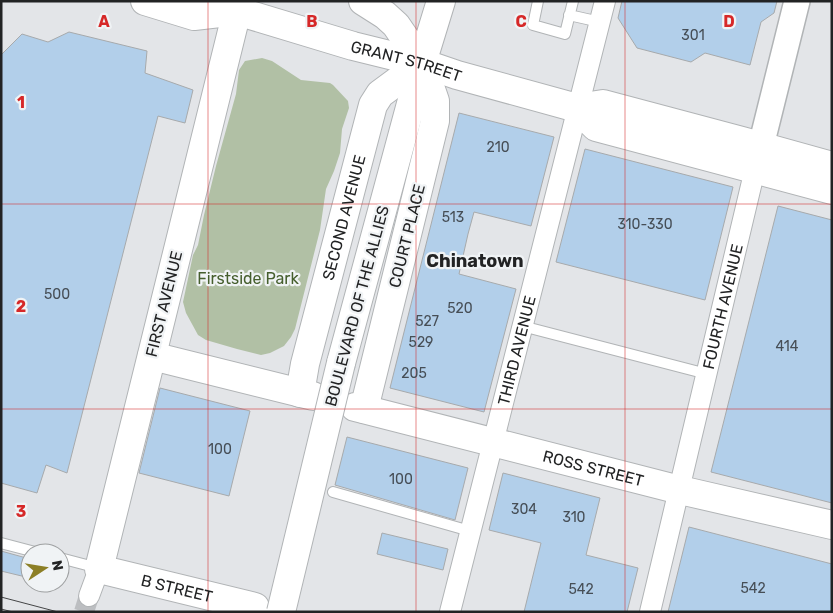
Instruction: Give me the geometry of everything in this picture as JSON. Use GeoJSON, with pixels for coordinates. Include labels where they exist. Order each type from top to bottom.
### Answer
{"type":"FeatureCollection","features":[{"type":"Feature","properties":{"kind":"main road","name":"GRANT STREET"},"geometry":{"type":"LineString","coordinates":[[145,1],[194,16],[231,6],[352,46],[577,108],[596,127],[758,158],[832,166]]}},
{"type":"Feature","properties":{"kind":"main road","name":"COURT PLACE"},"geometry":{"type":"LineString","coordinates":[[360,408],[435,121],[435,101],[422,64],[396,25],[385,15],[363,1]]}},
{"type":"Feature","properties":{"kind":"main road","name":"BOULEVARD OF THE ALLIES"},"geometry":{"type":"LineString","coordinates":[[268,609],[341,363],[422,64],[441,1]]}},
{"type":"Feature","properties":{"kind":"main road","name":"FIRST AVENUE"},"geometry":{"type":"LineString","coordinates":[[98,568],[152,356],[231,6]]}},
{"type":"Feature","properties":{"kind":"main road","name":"SECOND AVENUE"},"geometry":{"type":"LineString","coordinates":[[152,356],[306,394],[305,364],[373,105],[380,94],[422,64]]}},
{"type":"Feature","properties":{"kind":"main road","name":"GRANT STREET"},"geometry":{"type":"LineString","coordinates":[[758,158],[832,190]]}},
{"type":"Feature","properties":{"kind":"main road","name":"ROSS STREET"},"geometry":{"type":"LineString","coordinates":[[360,408],[680,490],[832,525]]}},
{"type":"Feature","properties":{"kind":"main road","name":"B STREET"},"geometry":{"type":"LineString","coordinates":[[98,568],[268,609]]}},
{"type":"Feature","properties":{"kind":"street","name":"THIRD AVENUE"},"geometry":{"type":"LineString","coordinates":[[450,612],[605,1]]}},
{"type":"Feature","properties":{"kind":"street","name":"FOURTH AVENUE"},"geometry":{"type":"LineString","coordinates":[[650,612],[797,1]]}},
{"type":"Feature","properties":{"kind":"street","name":"FIRST AVENUE"},"geometry":{"type":"LineString","coordinates":[[89,596],[98,568]]}},
{"type":"Feature","properties":{"kind":"lane"},"geometry":{"type":"LineString","coordinates":[[538,1],[533,25],[565,34],[573,1]]}},
{"type":"Feature","properties":{"kind":"lane"},"geometry":{"type":"LineString","coordinates":[[569,15],[600,22]]}},
{"type":"Feature","properties":{"kind":"lane"},"geometry":{"type":"LineString","coordinates":[[522,326],[707,374]]}},
{"type":"Feature","properties":{"kind":"lane"},"geometry":{"type":"LineString","coordinates":[[333,492],[470,531]]}},
{"type":"Feature","properties":{"kind":"lane"},"geometry":{"type":"LineString","coordinates":[[1,543],[20,548]]}},
{"type":"Feature","properties":{"kind":"lane"},"geometry":{"type":"LineString","coordinates":[[70,561],[98,568]]}},
{"type":"Feature","properties":{"kind":"green space","name":"Firstside Park"},"geometry":{"type":"Polygon","coordinates":[[[262,58],[272,61],[301,80],[330,83],[348,101],[349,108],[342,129],[340,153],[326,189],[320,230],[295,329],[284,346],[261,355],[206,340],[198,335],[186,313],[183,302],[193,255],[198,245],[216,166],[236,94],[239,70],[245,61],[262,58]]]}},
{"type":"Feature","properties":{"kind":"building"},"geometry":{"type":"Polygon","coordinates":[[[622,1],[777,1],[774,13],[761,22],[750,65],[705,53],[691,62],[637,48],[618,18],[622,1]]]}},
{"type":"Feature","properties":{"kind":"building"},"geometry":{"type":"Polygon","coordinates":[[[69,32],[147,51],[145,73],[193,90],[185,123],[158,116],[67,473],[46,465],[37,493],[1,483],[1,55],[22,34],[48,42],[69,32]]]}},
{"type":"Feature","properties":{"kind":"building"},"geometry":{"type":"Polygon","coordinates":[[[459,113],[554,137],[531,226],[474,212],[468,234],[459,274],[516,289],[484,412],[390,388],[459,113]]]}},
{"type":"Feature","properties":{"kind":"building"},"geometry":{"type":"Polygon","coordinates":[[[585,149],[733,187],[705,300],[556,262],[585,149]]]}},
{"type":"Feature","properties":{"kind":"building"},"geometry":{"type":"Polygon","coordinates":[[[778,206],[832,220],[832,503],[711,472],[778,206]]]}},
{"type":"Feature","properties":{"kind":"building"},"geometry":{"type":"Polygon","coordinates":[[[160,388],[250,411],[229,496],[139,473],[160,388]]]}},
{"type":"Feature","properties":{"kind":"building"},"geometry":{"type":"Polygon","coordinates":[[[347,437],[468,468],[455,520],[335,485],[347,437]]]}},
{"type":"Feature","properties":{"kind":"building"},"geometry":{"type":"Polygon","coordinates":[[[503,473],[600,498],[586,555],[638,568],[627,612],[524,612],[541,543],[489,530],[503,473]]]}},
{"type":"Feature","properties":{"kind":"building"},"geometry":{"type":"Polygon","coordinates":[[[689,527],[832,564],[832,612],[668,612],[689,527]]]}},
{"type":"Feature","properties":{"kind":"building"},"geometry":{"type":"Polygon","coordinates":[[[382,533],[448,549],[443,570],[377,554],[382,533]]]}},
{"type":"Feature","properties":{"kind":"building"},"geometry":{"type":"Polygon","coordinates":[[[1,551],[20,556],[20,576],[1,571],[1,551]]]}},
{"type":"Feature","properties":{"kind":"tunnel"},"geometry":{"type":"LineString","coordinates":[[84,612],[89,596]]}},
{"type":"Feature","properties":{"kind":"tram line"},"geometry":{"type":"LineString","coordinates":[[1,597],[58,612]]}},
{"type":"Feature","properties":{"kind":"tram line"},"geometry":{"type":"LineString","coordinates":[[1,609],[13,612]]}},
{"type":"Feature","properties":{"kind":"district","name":"Chinatown"},"geometry":{"type":"Point","coordinates":[475,261]}}]}
